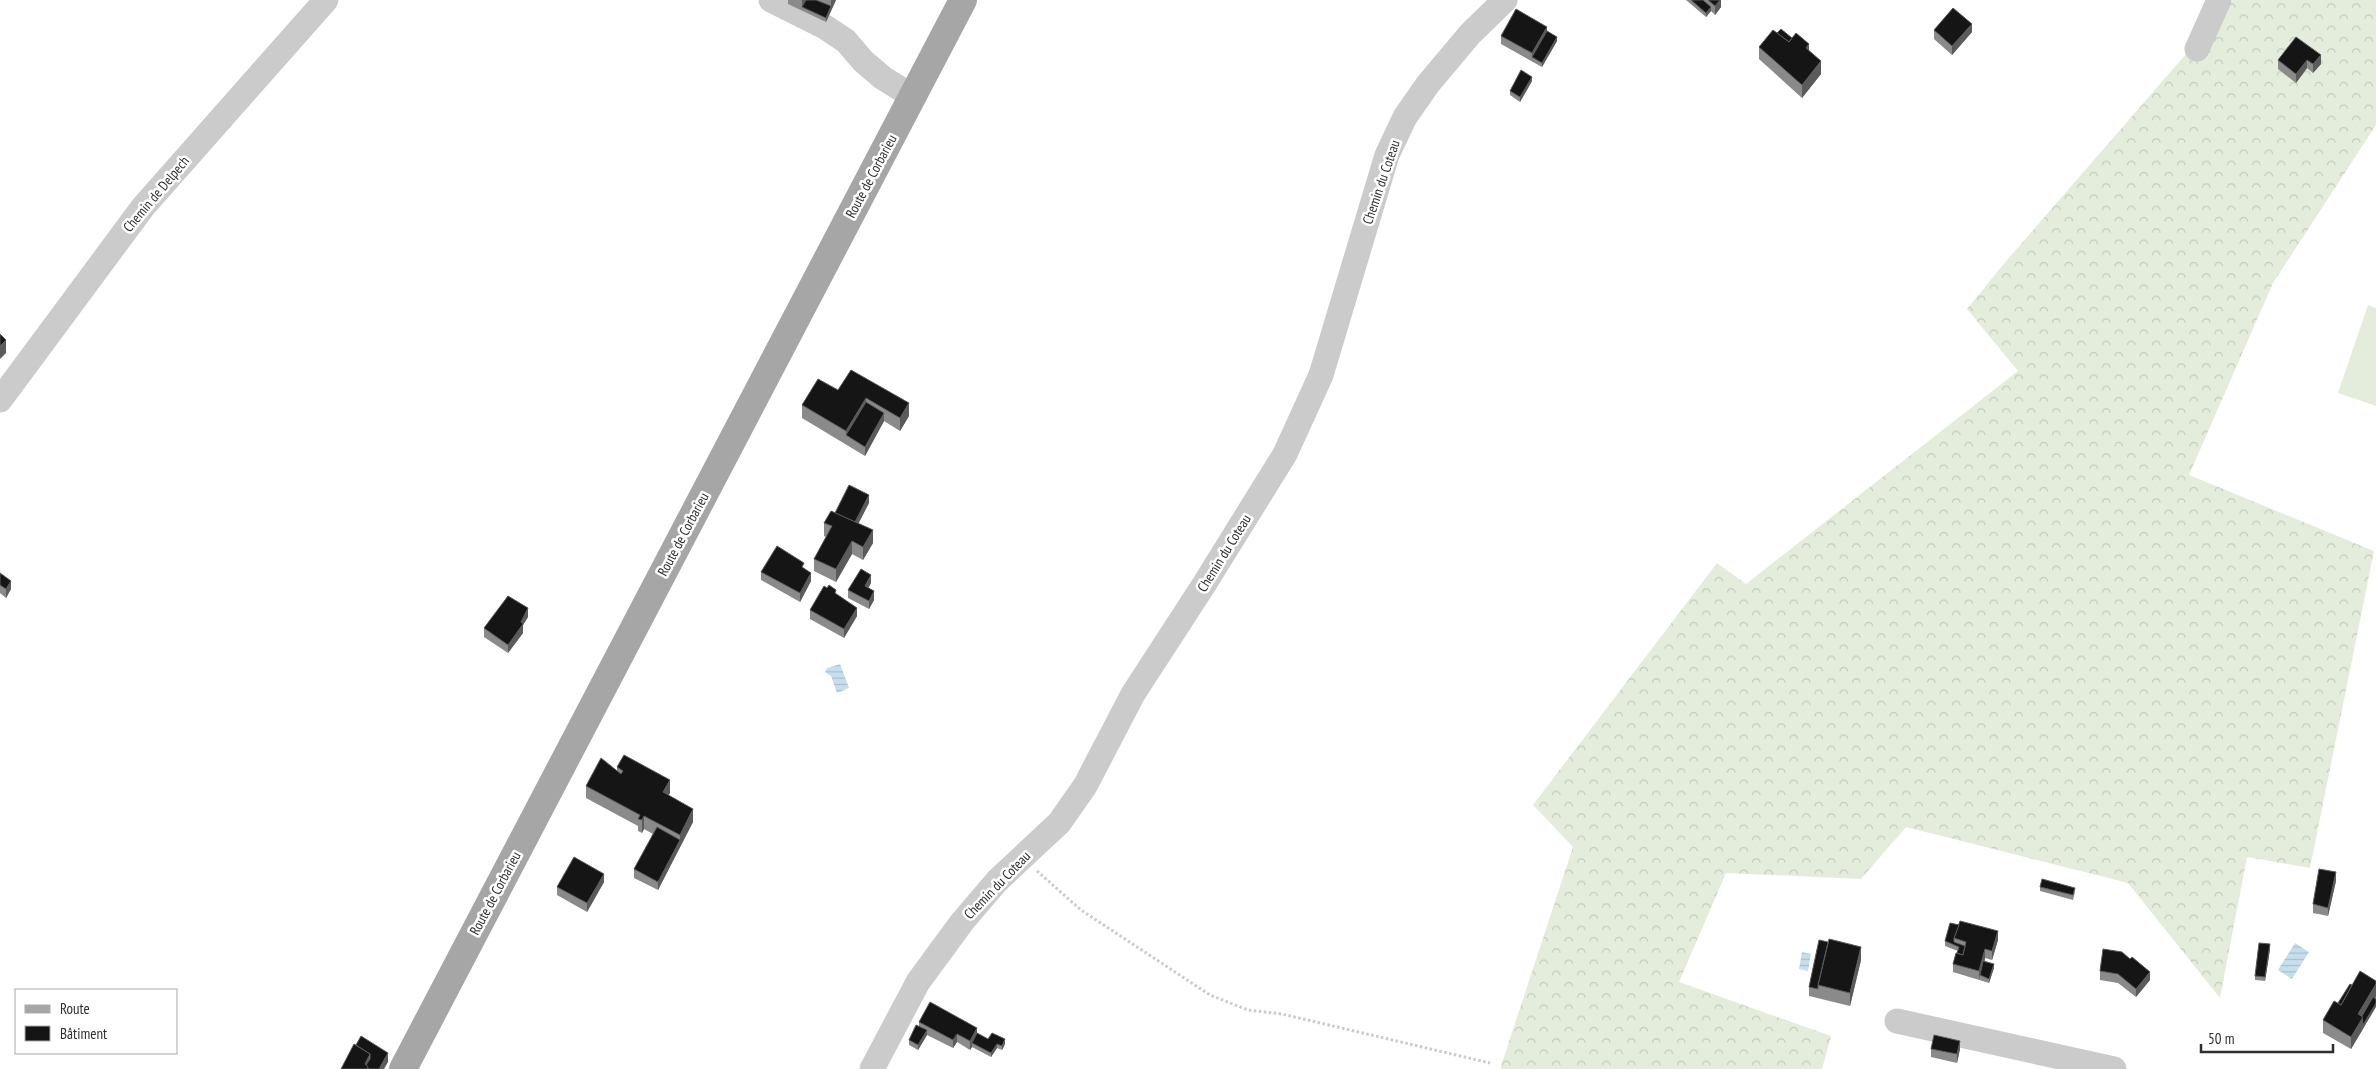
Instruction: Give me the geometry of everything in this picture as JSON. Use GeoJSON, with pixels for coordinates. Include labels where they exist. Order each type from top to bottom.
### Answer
{"type":"FeatureCollection","features":[{"type":"Feature","properties":{"kind":"main road","name":"Route de Corbarieu"},"geometry":{"type":"LineString","coordinates":[[403,1069],[963,0]]}},
{"type":"Feature","properties":{"kind":"street","name":"Chemin de Delpech"},"geometry":{"type":"LineString","coordinates":[[0,400],[143,207],[326,0]]}},
{"type":"Feature","properties":{"kind":"street"},"geometry":{"type":"LineString","coordinates":[[771,0],[826,27],[846,41],[862,61],[883,78],[916,88]]}},
{"type":"Feature","properties":{"kind":"street","name":"Chemin du Coteau"},"geometry":{"type":"LineString","coordinates":[[872,1069],[918,982],[962,922],[997,881],[1059,823],[1085,786],[1133,694],[1285,454],[1321,375],[1387,155],[1405,117],[1428,84],[1470,34],[1505,0]]}},
{"type":"Feature","properties":{"kind":"street"},"geometry":{"type":"LineString","coordinates":[[2197,49],[2219,0]]}},
{"type":"Feature","properties":{"kind":"street"},"geometry":{"type":"LineString","coordinates":[[873,48],[916,88]]}},
{"type":"Feature","properties":{"kind":"street"},"geometry":{"type":"LineString","coordinates":[[1897,1021],[2114,1069]]}},
{"type":"Feature","properties":{"kind":"path"},"geometry":{"type":"LineString","coordinates":[[1022,858],[1081,910],[1210,995],[1248,1010],[1282,1014],[1490,1063]]}},
{"type":"Feature","properties":{"kind":"green space"},"geometry":{"type":"Polygon","coordinates":[[[2233,0],[2376,0],[2376,125],[2273,283],[2189,475],[2374,551],[2310,868],[2247,857],[2220,998],[2128,883],[1906,827],[1861,879],[1726,873],[1679,982],[1831,1036],[1822,1069],[1500,1069],[1573,847],[1533,805],[1717,563],[1746,584],[2018,371],[1967,309],[2007,260],[2233,0]]]}},
{"type":"Feature","properties":{"kind":"green space"},"geometry":{"type":"Polygon","coordinates":[[[2368,305],[2376,308],[2376,406],[2338,393],[2368,305]]]}},
{"type":"Feature","properties":{"kind":"water"},"geometry":{"type":"Polygon","coordinates":[[[840,664],[849,688],[837,693],[831,676],[825,672],[827,668],[840,664]]]}},
{"type":"Feature","properties":{"kind":"water"},"geometry":{"type":"Polygon","coordinates":[[[2295,943],[2309,952],[2292,979],[2278,970],[2295,943]]]}},
{"type":"Feature","properties":{"kind":"water"},"geometry":{"type":"Polygon","coordinates":[[[1802,952],[1811,954],[1808,971],[1799,969],[1802,952]]]}},
{"type":"Feature","properties":{"kind":"building"},"geometry":{"type":"Polygon","coordinates":[[[806,0],[816,0],[831,6],[826,18],[802,7],[806,0]]]}},
{"type":"Feature","properties":{"kind":"building"},"geometry":{"type":"Polygon","coordinates":[[[1691,0],[1703,0],[1711,7],[1706,13],[1691,0]]]}},
{"type":"Feature","properties":{"kind":"building"},"geometry":{"type":"Polygon","coordinates":[[[1708,0],[1720,0],[1715,6],[1708,0]]]}},
{"type":"Feature","properties":{"kind":"building"},"geometry":{"type":"Polygon","coordinates":[[[1953,8],[1972,24],[1952,46],[1934,30],[1953,8]]]}},
{"type":"Feature","properties":{"kind":"building"},"geometry":{"type":"Polygon","coordinates":[[[1516,9],[1547,27],[1532,53],[1501,36],[1516,9]]]}},
{"type":"Feature","properties":{"kind":"building"},"geometry":{"type":"Polygon","coordinates":[[[1781,29],[1792,38],[1789,42],[1777,33],[1781,29]]]}},
{"type":"Feature","properties":{"kind":"building"},"geometry":{"type":"Polygon","coordinates":[[[1773,30],[1789,42],[1796,33],[1809,44],[1806,48],[1821,61],[1802,85],[1759,47],[1773,30]]]}},
{"type":"Feature","properties":{"kind":"building"},"geometry":{"type":"Polygon","coordinates":[[[1547,31],[1557,37],[1542,63],[1532,57],[1547,31]]]}},
{"type":"Feature","properties":{"kind":"building"},"geometry":{"type":"Polygon","coordinates":[[[2296,37],[2321,55],[2313,64],[2307,60],[2296,74],[2278,60],[2296,37]]]}},
{"type":"Feature","properties":{"kind":"building"},"geometry":{"type":"Polygon","coordinates":[[[1521,70],[1532,77],[1520,97],[1510,91],[1521,70]]]}},
{"type":"Feature","properties":{"kind":"building"},"geometry":{"type":"Polygon","coordinates":[[[0,334],[6,340],[0,346],[0,334]]]}},
{"type":"Feature","properties":{"kind":"building"},"geometry":{"type":"Polygon","coordinates":[[[851,370],[909,403],[900,418],[866,398],[846,431],[802,405],[818,379],[838,390],[851,370]]]}},
{"type":"Feature","properties":{"kind":"building"},"geometry":{"type":"Polygon","coordinates":[[[866,402],[884,413],[865,447],[846,435],[866,402]]]}},
{"type":"Feature","properties":{"kind":"building"},"geometry":{"type":"Polygon","coordinates":[[[849,485],[869,495],[855,522],[835,513],[849,485]]]}},
{"type":"Feature","properties":{"kind":"building"},"geometry":{"type":"Polygon","coordinates":[[[831,511],[873,530],[863,547],[852,541],[836,569],[814,559],[832,526],[824,523],[831,511]]]}},
{"type":"Feature","properties":{"kind":"building"},"geometry":{"type":"Polygon","coordinates":[[[777,546],[804,563],[802,567],[811,573],[800,593],[761,572],[777,546]]]}},
{"type":"Feature","properties":{"kind":"building"},"geometry":{"type":"Polygon","coordinates":[[[861,569],[871,575],[865,586],[874,591],[869,601],[848,590],[861,569]]]}},
{"type":"Feature","properties":{"kind":"building"},"geometry":{"type":"Polygon","coordinates":[[[0,573],[11,581],[6,589],[0,585],[0,573]]]}},
{"type":"Feature","properties":{"kind":"building"},"geometry":{"type":"Polygon","coordinates":[[[829,585],[836,590],[835,593],[857,608],[844,629],[810,610],[824,586],[827,588],[829,585]]]}},
{"type":"Feature","properties":{"kind":"building"},"geometry":{"type":"Polygon","coordinates":[[[508,596],[528,608],[521,622],[523,624],[508,645],[484,628],[508,596]]]}},
{"type":"Feature","properties":{"kind":"building"},"geometry":{"type":"Polygon","coordinates":[[[624,755],[670,780],[663,792],[693,809],[680,835],[644,816],[642,820],[638,819],[640,815],[586,786],[601,758],[621,774],[623,771],[617,767],[624,755]]]}},
{"type":"Feature","properties":{"kind":"building"},"geometry":{"type":"Polygon","coordinates":[[[657,827],[680,840],[658,882],[634,869],[657,827]]]}},
{"type":"Feature","properties":{"kind":"building"},"geometry":{"type":"Polygon","coordinates":[[[574,857],[604,874],[587,903],[557,887],[574,857]]]}},
{"type":"Feature","properties":{"kind":"building"},"geometry":{"type":"Polygon","coordinates":[[[2319,869],[2336,872],[2328,908],[2313,904],[2319,869]]]}},
{"type":"Feature","properties":{"kind":"building"},"geometry":{"type":"Polygon","coordinates":[[[2042,879],[2075,888],[2073,895],[2040,887],[2042,879]]]}},
{"type":"Feature","properties":{"kind":"building"},"geometry":{"type":"Polygon","coordinates":[[[1960,921],[1998,931],[1992,951],[1985,949],[1979,971],[1953,964],[1956,953],[1963,955],[1966,942],[1954,938],[1960,921]]]}},
{"type":"Feature","properties":{"kind":"building"},"geometry":{"type":"Polygon","coordinates":[[[1950,923],[1959,925],[1954,942],[1965,946],[1963,955],[1957,953],[1959,947],[1945,941],[1950,923]]]}},
{"type":"Feature","properties":{"kind":"building"},"geometry":{"type":"Polygon","coordinates":[[[1829,939],[1861,947],[1850,993],[1818,985],[1829,939]]]}},
{"type":"Feature","properties":{"kind":"building"},"geometry":{"type":"Polygon","coordinates":[[[1819,940],[1828,942],[1818,989],[1809,987],[1819,940]]]}},
{"type":"Feature","properties":{"kind":"building"},"geometry":{"type":"Polygon","coordinates":[[[2259,943],[2270,944],[2265,977],[2255,976],[2259,943]]]}},
{"type":"Feature","properties":{"kind":"building"},"geometry":{"type":"Polygon","coordinates":[[[2103,949],[2122,952],[2130,959],[2132,957],[2150,972],[2136,989],[2118,974],[2100,971],[2103,949]]]}},
{"type":"Feature","properties":{"kind":"building"},"geometry":{"type":"Polygon","coordinates":[[[1983,961],[1994,964],[1989,979],[1980,975],[1983,961]]]}},
{"type":"Feature","properties":{"kind":"building"},"geometry":{"type":"Polygon","coordinates":[[[2360,971],[2376,981],[2376,984],[2358,1014],[2363,1017],[2351,1037],[2323,1020],[2334,1001],[2341,1005],[2360,971]]]}},
{"type":"Feature","properties":{"kind":"building"},"geometry":{"type":"Polygon","coordinates":[[[2350,984],[2352,985],[2341,1005],[2338,1003],[2350,984]]]}},
{"type":"Feature","properties":{"kind":"building"},"geometry":{"type":"Polygon","coordinates":[[[2373,997],[2376,999],[2376,1003],[2363,1025],[2362,1016],[2373,997]]]}},
{"type":"Feature","properties":{"kind":"building"},"geometry":{"type":"Polygon","coordinates":[[[930,1002],[977,1028],[970,1041],[957,1034],[953,1040],[919,1022],[930,1002]]]}},
{"type":"Feature","properties":{"kind":"building"},"geometry":{"type":"Polygon","coordinates":[[[916,1025],[927,1030],[918,1045],[909,1040],[916,1025]]]}},
{"type":"Feature","properties":{"kind":"building"},"geometry":{"type":"Polygon","coordinates":[[[977,1033],[988,1039],[992,1033],[1005,1039],[1002,1046],[997,1044],[991,1053],[972,1043],[977,1033]]]}},
{"type":"Feature","properties":{"kind":"building"},"geometry":{"type":"Polygon","coordinates":[[[1934,1035],[1960,1041],[1957,1054],[1931,1049],[1934,1035]]]}},
{"type":"Feature","properties":{"kind":"building"},"geometry":{"type":"Polygon","coordinates":[[[361,1036],[388,1053],[379,1069],[368,1069],[366,1065],[370,1059],[370,1054],[356,1045],[361,1036]]]}},
{"type":"Feature","properties":{"kind":"building"},"geometry":{"type":"Polygon","coordinates":[[[354,1044],[370,1054],[365,1064],[368,1067],[367,1069],[341,1069],[354,1044]]]}}]}
